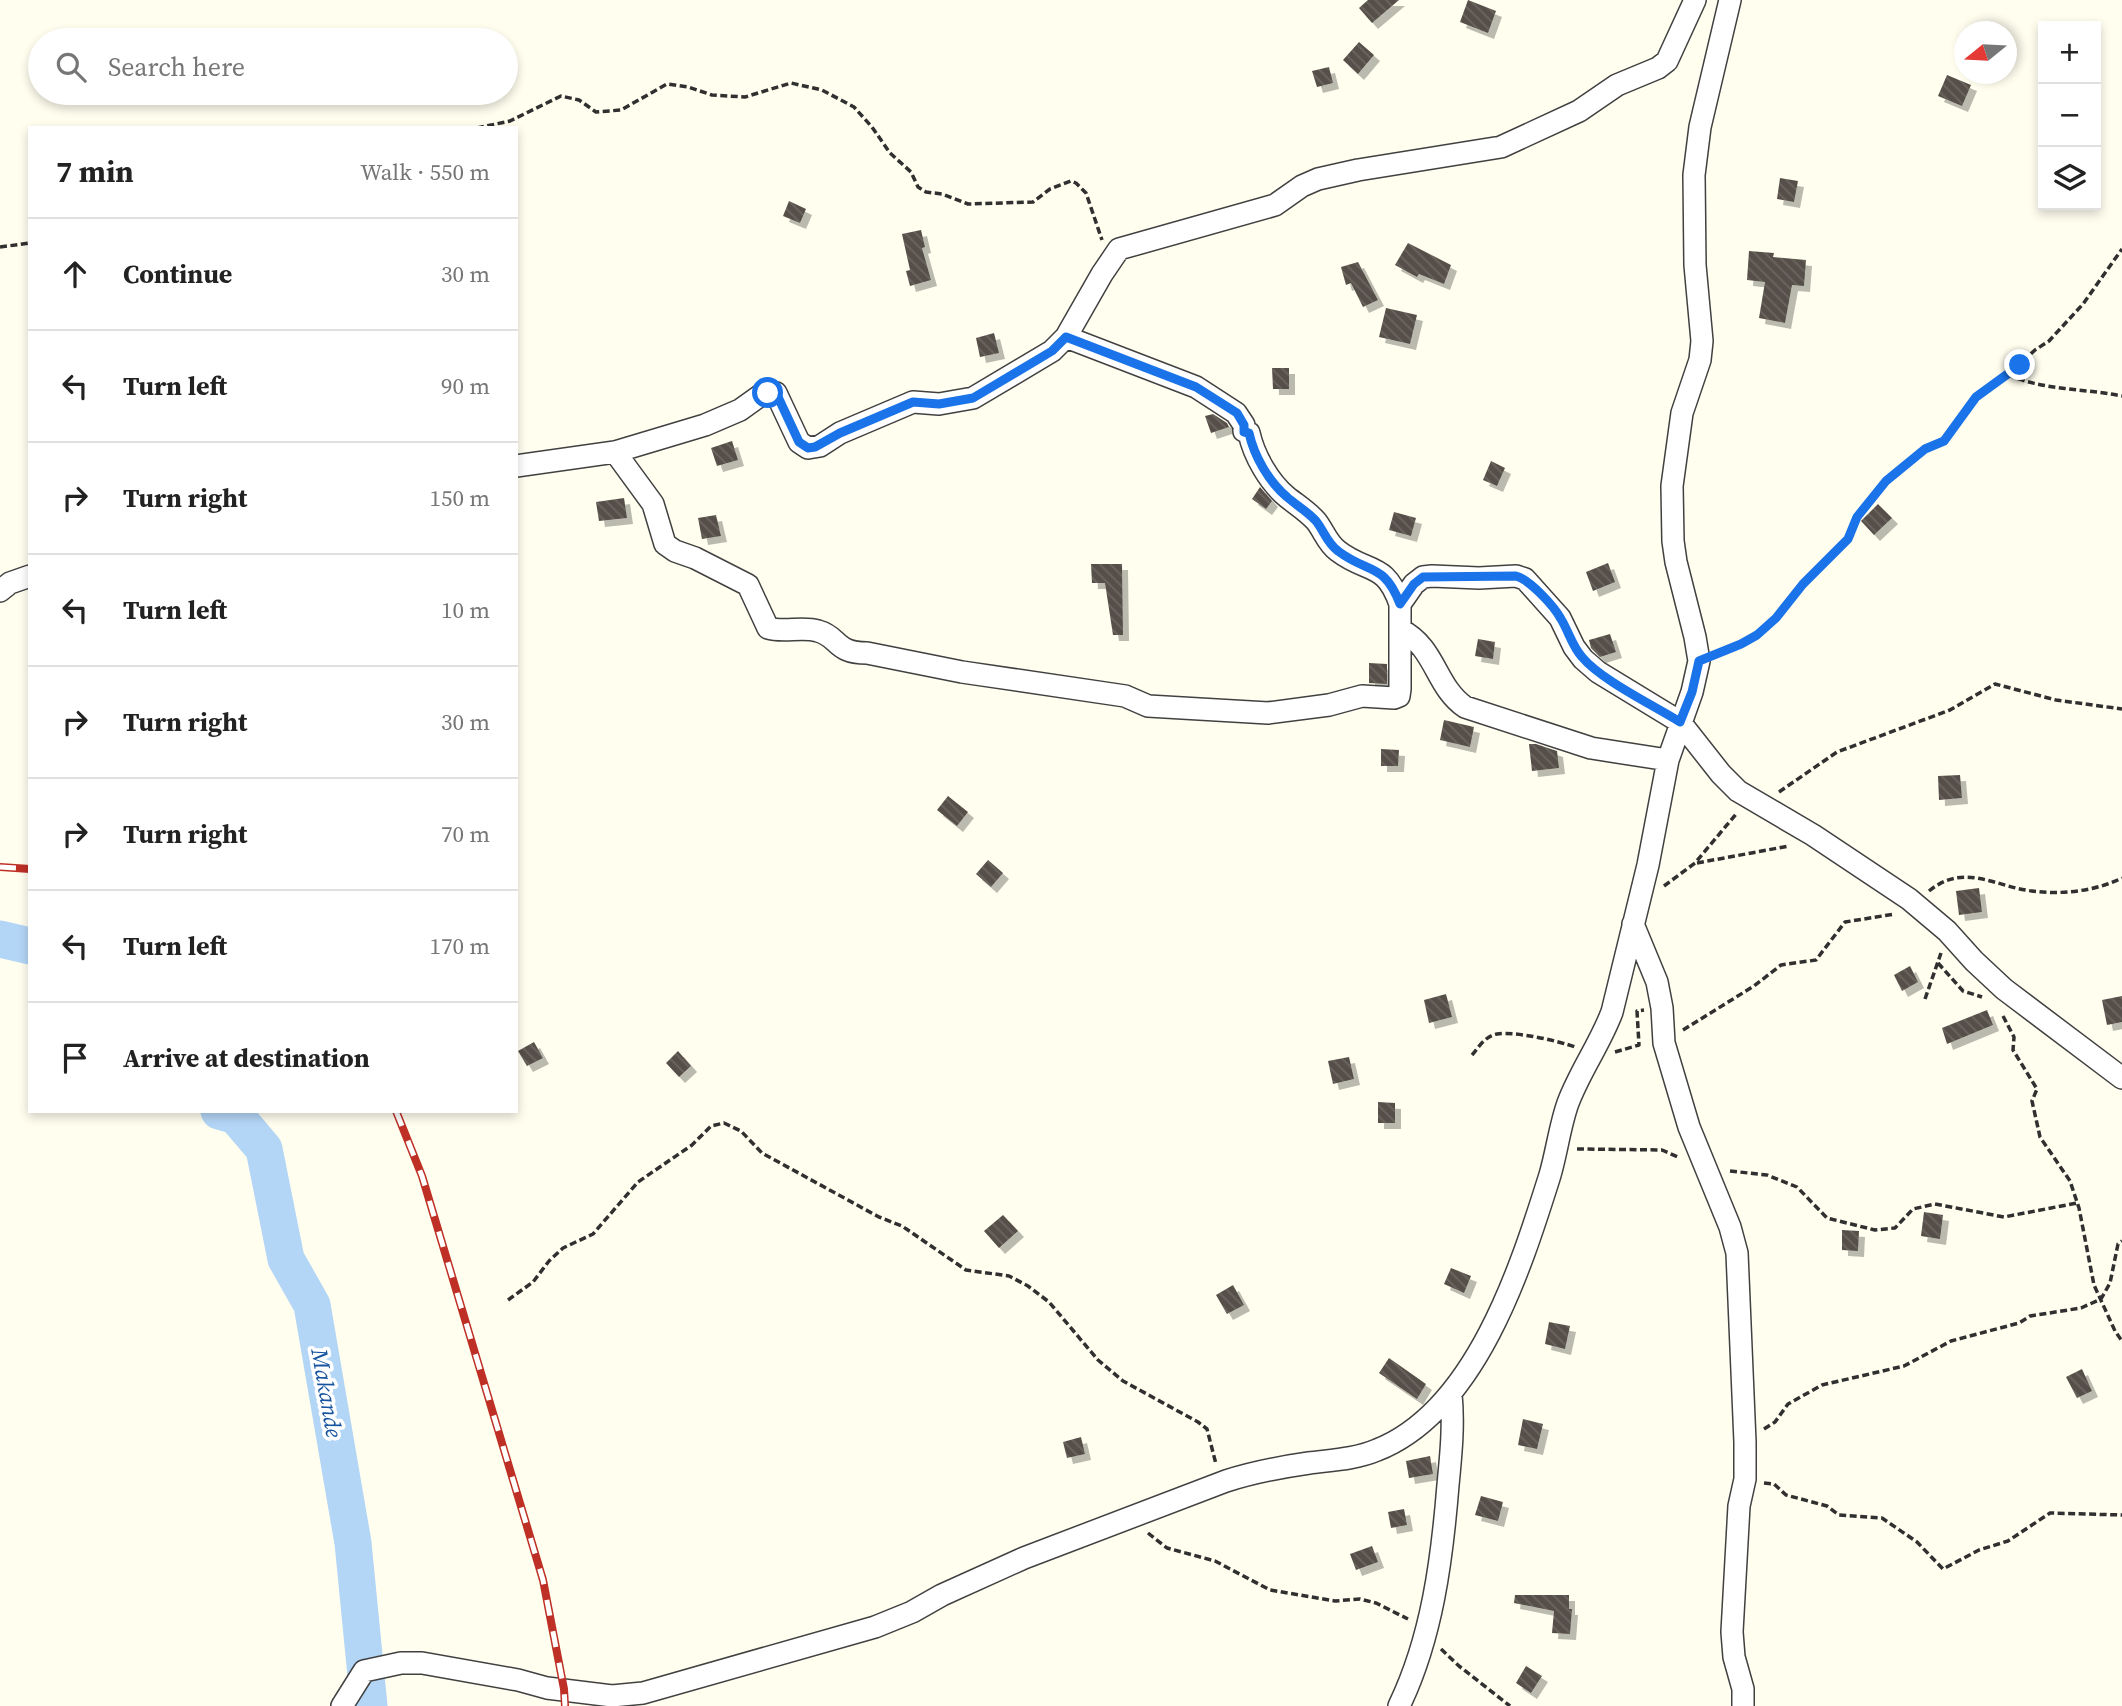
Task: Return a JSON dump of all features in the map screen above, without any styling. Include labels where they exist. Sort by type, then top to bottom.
[{"type":"street","points":[[518,466],[615,452],[705,425],[740,410],[761,395],[771,392],[775,393],[780,401],[799,442],[808,448],[913,402],[939,404],[973,398],[1052,351],[1066,337],[1119,249],[1275,205],[1302,186],[1318,179],[1358,170],[1476,152],[1511,142],[1578,111],[1616,85],[1658,68],[1667,61],[1677,45],[1695,0]]},
{"type":"street","points":[[342,1706],[364,1671],[401,1663],[450,1667],[547,1688],[645,1699],[875,1627],[1024,1558],[1226,1481],[1256,1472],[1376,1451],[1410,1431],[1451,1394],[1492,1327],[1516,1278],[1558,1148],[1567,1105],[1579,1077],[1604,1035],[1612,1012],[1648,865],[1668,760],[1692,692],[1699,661],[1676,562],[1672,486],[1682,413],[1700,360],[1702,341],[1695,265],[1694,186],[1700,127],[1730,0]]},
{"type":"street","points":[[615,452],[653,504],[663,539],[670,548],[748,585],[768,628],[819,631],[839,647],[852,653],[867,653],[962,672],[1086,689],[1125,696],[1148,706],[1268,713],[1329,705],[1362,696],[1394,698],[1399,695],[1400,604],[1389,580],[1328,543],[1317,522],[1274,483],[1252,446],[1249,433],[1244,432],[1244,425],[1237,413],[1196,387],[1066,337]]},
{"type":"street","points":[[1400,604],[1414,584],[1423,577],[1516,576],[1525,579],[1560,618],[1583,659],[1598,672],[1680,722],[1720,774],[1738,791],[1813,835],[1917,906],[1947,931],[2004,989],[2122,1079]]},
{"type":"street","points":[[0,591],[10,583],[28,577]]},
{"type":"street","points":[[1401,630],[1424,647],[1441,679],[1465,707],[1579,744],[1668,760]]},
{"type":"street","points":[[1633,924],[1657,982],[1664,1043],[1689,1126],[1730,1227],[1737,1253],[1745,1479],[1739,1506],[1732,1632],[1734,1657],[1743,1689],[1743,1706]]},
{"type":"street","points":[[1399,1706],[1427,1629],[1444,1534],[1453,1423],[1451,1394]]},
{"type":"path","points":[[486,126],[510,121],[562,96],[579,100],[596,112],[621,110],[667,84],[712,95],[745,97],[790,83],[822,90],[854,107],[890,153],[911,172],[918,187],[926,192],[942,194],[968,204],[1033,202],[1050,189],[1070,181],[1076,183],[1086,193],[1102,240],[1119,249]]},
{"type":"path","points":[[0,247],[28,243]]},
{"type":"path","points":[[1699,661],[1741,644],[1757,635],[1776,618],[1803,584],[1848,539],[1857,517],[1886,481],[1925,449],[1944,441],[1976,397],[2008,375],[2035,349],[2049,341],[2077,312],[2122,249]]},
{"type":"path","points":[[2008,375],[2026,383],[2053,389],[2122,396]]},
{"type":"path","points":[[1664,886],[1695,863],[1748,800],[1760,805],[1837,752],[1950,710],[1995,684],[2056,700],[2122,709]]},
{"type":"path","points":[[1695,863],[1784,848],[1813,835]]},
{"type":"path","points":[[1664,1043],[1754,986],[1781,965],[1816,960],[1845,922],[1896,914],[1917,906],[1930,888],[1955,878],[1987,878],[2030,891],[2068,892],[2113,883],[2122,878]]},
{"type":"path","points":[[1925,999],[1947,931]]},
{"type":"path","points":[[1938,963],[1963,991],[1983,998]]},
{"type":"path","points":[[1999,1008],[2014,1037],[2013,1050],[2037,1089],[2032,1101],[2040,1136],[2070,1181],[2094,1285],[2122,1341]]},
{"type":"path","points":[[508,1300],[533,1282],[563,1248],[593,1234],[638,1182],[692,1144],[711,1126],[724,1123],[741,1131],[762,1153],[773,1160],[879,1217],[902,1226],[966,1270],[1009,1276],[1028,1286],[1049,1302],[1098,1360],[1123,1381],[1207,1429],[1214,1462],[1226,1481]]},
{"type":"path","points":[[1558,1148],[1662,1150],[1706,1169],[1767,1175],[1797,1188],[1827,1218],[1875,1230],[1895,1228],[1913,1209],[1935,1204],[2004,1216],[2077,1203]]},
{"type":"path","points":[[1745,1442],[1775,1422],[1788,1404],[1822,1385],[1904,1366],[1951,1341],[2019,1323],[2030,1316],[2081,1308],[2101,1299],[2110,1283],[2118,1244],[2122,1241]]},
{"type":"path","points":[[1745,1479],[1774,1484],[1786,1494],[1827,1506],[1839,1515],[1882,1518],[1917,1542],[1943,1569],[1979,1550],[2008,1541],[2050,1513],[2122,1515]]},
{"type":"path","points":[[1131,1518],[1167,1548],[1214,1561],[1270,1590],[1335,1601],[1360,1599],[1376,1603],[1427,1629],[1439,1647],[1459,1667],[1510,1706]]},
{"type":"building","points":[[1368,0],[1399,0],[1372,23],[1359,8]]},
{"type":"building","points":[[1468,0],[1496,11],[1488,33],[1460,22]]},
{"type":"building","points":[[1359,42],[1374,55],[1358,74],[1343,60]]},
{"type":"building","points":[[1329,67],[1333,83],[1317,87],[1312,71]]},
{"type":"building","points":[[1947,75],[1954,78],[1954,84],[1971,85],[1962,106],[1938,96]]},
{"type":"building","points":[[1780,178],[1798,181],[1794,202],[1777,199]]},
{"type":"building","points":[[789,201],[806,209],[800,223],[783,216]]},
{"type":"building","points":[[921,230],[925,247],[922,248],[931,280],[910,286],[906,271],[910,270],[902,234]]},
{"type":"building","points":[[1408,243],[1451,265],[1444,284],[1419,274],[1417,277],[1395,265]]},
{"type":"building","points":[[1749,251],[1774,253],[1773,257],[1806,260],[1804,286],[1792,285],[1785,323],[1759,318],[1765,282],[1747,280]]},
{"type":"building","points":[[1358,262],[1378,300],[1363,307],[1351,283],[1346,285],[1341,267]]},
{"type":"building","points":[[1386,308],[1417,315],[1410,344],[1379,337]]},
{"type":"building","points":[[994,333],[999,353],[980,357],[976,338]]},
{"type":"building","points":[[1272,368],[1289,368],[1289,389],[1273,389]]},
{"type":"building","points":[[1213,414],[1229,427],[1211,433],[1205,416]]},
{"type":"building","points":[[732,441],[738,460],[717,466],[711,448]]},
{"type":"building","points":[[1491,461],[1505,468],[1497,486],[1483,480]]},
{"type":"building","points":[[1260,487],[1272,501],[1266,509],[1252,499]]},
{"type":"building","points":[[624,498],[627,518],[599,521],[596,502]]},
{"type":"building","points":[[1878,504],[1892,518],[1874,535],[1861,521]]},
{"type":"building","points":[[1394,512],[1416,518],[1411,536],[1389,530]]},
{"type":"building","points":[[716,515],[721,536],[702,539],[698,518]]},
{"type":"building","points":[[1608,563],[1615,582],[1593,591],[1586,572]]},
{"type":"building","points":[[1091,564],[1122,564],[1123,635],[1113,635],[1105,583],[1092,583]]},
{"type":"building","points":[[1610,634],[1616,652],[1600,657],[1591,648],[1589,640]]},
{"type":"building","points":[[1478,639],[1495,642],[1493,659],[1475,656]]},
{"type":"building","points":[[1369,663],[1387,664],[1387,684],[1369,683]]},
{"type":"building","points":[[1444,720],[1474,727],[1470,747],[1440,740]]},
{"type":"building","points":[[1529,744],[1557,751],[1559,768],[1532,771]]},
{"type":"building","points":[[1381,749],[1399,750],[1398,766],[1381,766]]},
{"type":"building","points":[[1960,775],[1962,798],[1939,800],[1938,776]]},
{"type":"building","points":[[948,796],[968,812],[957,826],[937,810]]},
{"type":"building","points":[[988,860],[1003,873],[991,887],[976,874]]},
{"type":"building","points":[[1979,888],[1982,912],[1959,915],[1956,891]]},
{"type":"building","points":[[1910,966],[1918,982],[1902,991],[1894,975]]},
{"type":"building","points":[[1446,994],[1452,1017],[1429,1023],[1424,1000]]},
{"type":"building","points":[[2122,996],[2122,1022],[2107,1025],[2102,1000]]},
{"type":"building","points":[[1987,1010],[1993,1025],[1947,1044],[1942,1028]]},
{"type":"building","points":[[534,1042],[543,1058],[527,1066],[518,1051]]},
{"type":"building","points":[[678,1051],[691,1066],[679,1077],[666,1063]]},
{"type":"building","points":[[1349,1057],[1354,1079],[1333,1084],[1328,1061]]},
{"type":"building","points":[[1378,1102],[1395,1103],[1395,1123],[1378,1123]]},
{"type":"building","points":[[1924,1212],[1943,1215],[1940,1239],[1921,1236]]},
{"type":"building","points":[[1003,1215],[1018,1231],[999,1248],[984,1231]]},
{"type":"building","points":[[1842,1230],[1859,1231],[1858,1251],[1842,1250]]},
{"type":"building","points":[[1451,1268],[1471,1276],[1464,1293],[1444,1284]]},
{"type":"building","points":[[1233,1285],[1244,1305],[1227,1314],[1216,1295]]},
{"type":"building","points":[[1549,1322],[1570,1326],[1565,1349],[1545,1344]]},
{"type":"building","points":[[1389,1358],[1426,1384],[1417,1399],[1379,1373]]},
{"type":"building","points":[[2082,1369],[2092,1391],[2077,1398],[2066,1377]]},
{"type":"building","points":[[1523,1419],[1543,1424],[1537,1449],[1518,1445]]},
{"type":"building","points":[[1081,1437],[1085,1454],[1067,1458],[1063,1442]]},
{"type":"building","points":[[1430,1456],[1433,1474],[1409,1478],[1406,1461]]},
{"type":"building","points":[[1481,1496],[1503,1502],[1498,1521],[1475,1515]]},
{"type":"building","points":[[1404,1509],[1407,1525],[1391,1528],[1388,1512]]},
{"type":"building","points":[[1372,1546],[1378,1562],[1356,1570],[1350,1554]]},
{"type":"building","points":[[1515,1595],[1569,1595],[1569,1609],[1572,1609],[1570,1634],[1552,1633],[1554,1611],[1514,1603]]},
{"type":"building","points":[[1526,1666],[1542,1676],[1531,1693],[1516,1683]]},
{"type":"waterway","name":"Makande","points":[[0,939],[28,946]]},
{"type":"waterway","name":"Makande","points":[[226,1113],[236,1116],[264,1149],[286,1259],[312,1305],[353,1543],[369,1706]]},
{"type":"railway","points":[[0,867],[28,869]]},
{"type":"railway","points":[[397,1113],[422,1176],[543,1580],[565,1706]]},
{"type":"route","points":[[768,393],[773,392],[778,397],[799,442],[804,447],[815,447],[882,413],[913,402],[951,404],[973,398],[1052,351],[1066,337],[1196,387],[1237,413],[1244,425],[1244,432],[1249,433],[1252,446],[1274,483],[1317,522],[1328,543],[1389,580],[1400,604],[1414,584],[1423,577],[1516,576],[1525,579],[1560,618],[1583,659],[1598,672],[1680,722],[1692,692],[1699,661],[1741,644],[1757,635],[1776,618],[1803,584],[1840,550],[1851,535],[1857,517],[1886,481],[1925,449],[1944,441],[1976,397],[2020,365]]}]
